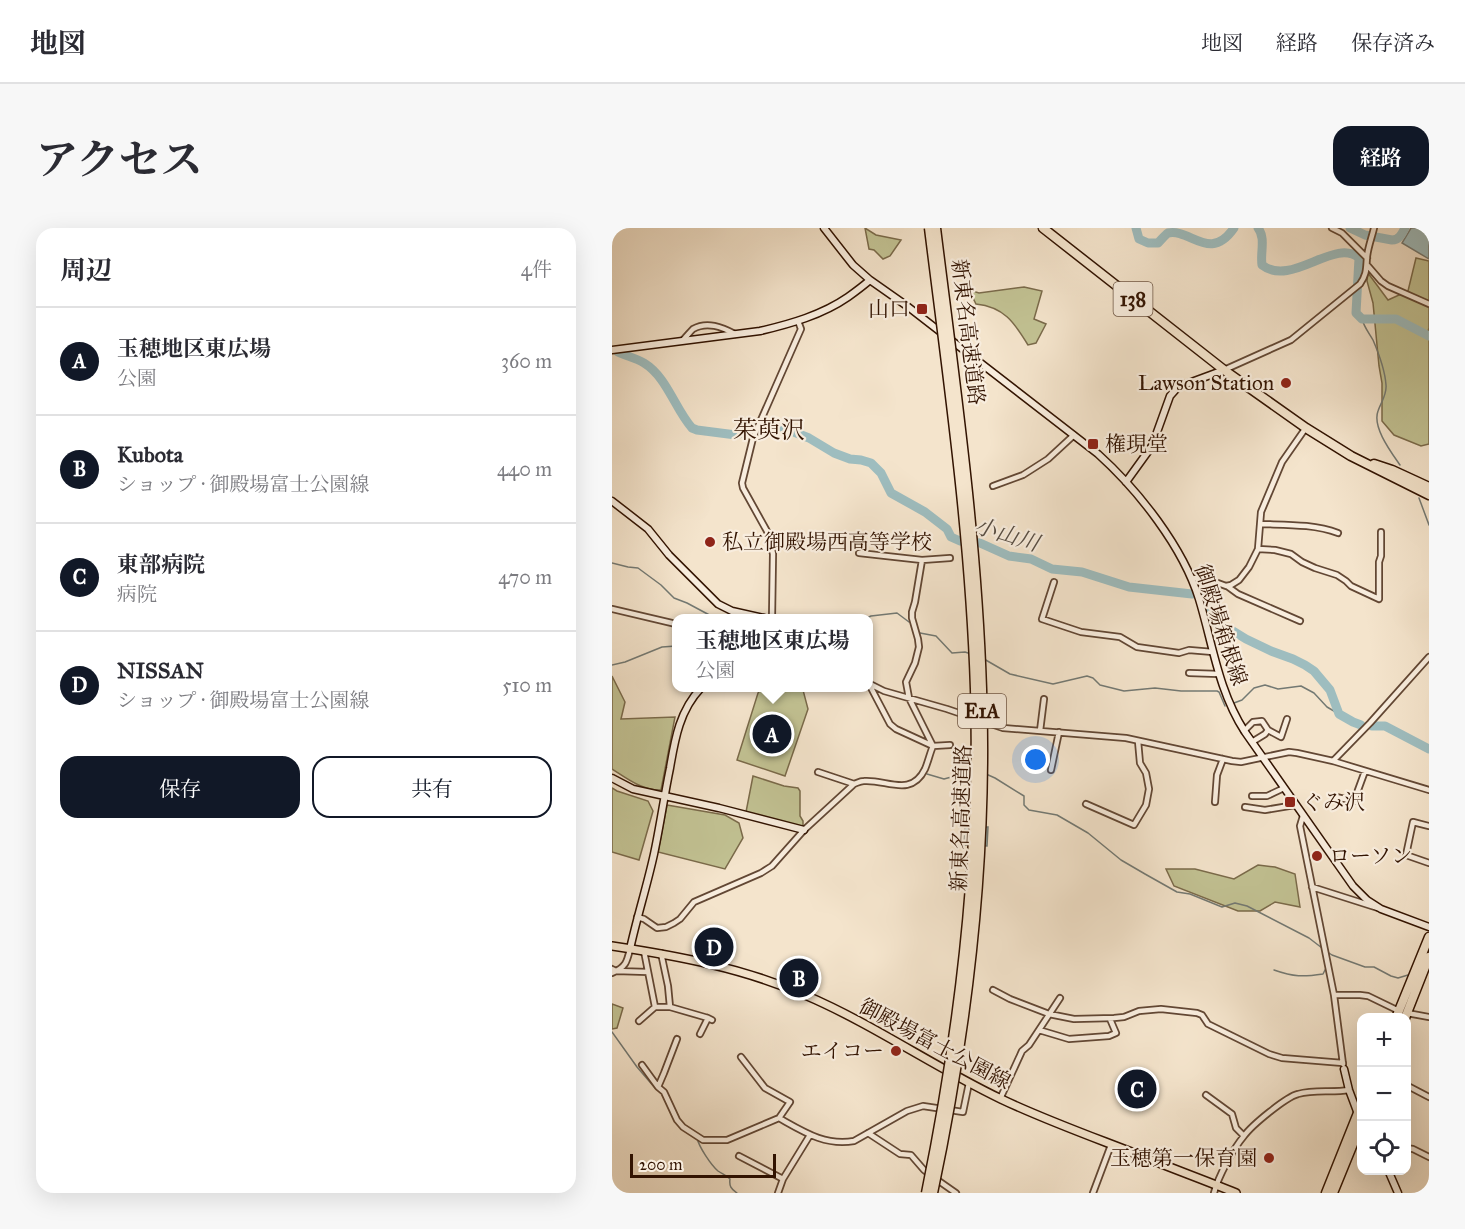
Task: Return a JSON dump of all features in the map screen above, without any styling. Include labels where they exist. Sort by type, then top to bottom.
[{"type":"highway","name":"新東名高速道路","points":[[926,1193],[946,1089],[959,998],[968,907],[975,791],[975,691],[967,551],[929,228]]},
{"type":"highway","name":"新東名高速道路","points":[[933,1193],[948,1124],[961,1040],[976,908],[982,789],[982,691],[973,539],[962,429],[936,228]]},
{"type":"highway","name":"138","points":[[1042,228],[1224,370],[1306,428],[1351,456],[1429,495]]},
{"type":"highway","name":"138","points":[[1351,456],[1392,470],[1429,487]]},
{"type":"highway","points":[[1402,1013],[1429,937]]},
{"type":"highway","points":[[1402,1013],[1429,957]]},
{"type":"highway","points":[[1326,1193],[1361,1121]]},
{"type":"highway","points":[[1333,1193],[1361,1121]]},
{"type":"main road","name":"御殿場富士公園線","points":[[612,946],[691,959],[742,972],[803,994],[838,1010],[1000,1099],[1215,1189],[1236,1193]]},
{"type":"street","name":"御殿場箱根線","points":[[824,228],[853,264],[870,280],[1074,435],[1126,482],[1168,536],[1192,578],[1221,683],[1244,731],[1353,886],[1367,900],[1381,909],[1429,927]]},
{"type":"street","points":[[1332,228],[1342,233],[1367,258]]},
{"type":"street","points":[[1126,482],[1152,446],[1170,396],[1178,387],[1224,370],[1291,340],[1350,293],[1364,278],[1373,231]]},
{"type":"street","points":[[1368,266],[1388,286],[1429,304]]},
{"type":"street","points":[[612,350],[760,331],[798,321],[847,298],[870,280]]},
{"type":"street","points":[[772,614],[773,554],[768,533],[742,483],[753,438],[801,329],[798,321]]},
{"type":"street","points":[[683,340],[694,329],[708,325],[718,326],[735,334]]},
{"type":"street","points":[[1227,586],[1239,580],[1258,549],[1261,512],[1282,462],[1306,428]]},
{"type":"street","points":[[993,486],[1023,475],[1048,459],[1074,435]]},
{"type":"street","points":[[612,501],[648,529],[669,555],[718,604],[732,611],[746,614]]},
{"type":"street","points":[[1260,524],[1328,529],[1338,533]]},
{"type":"street","points":[[1258,549],[1291,554],[1315,568],[1337,575],[1351,586],[1379,599],[1381,532]]},
{"type":"street","points":[[859,553],[922,560],[950,558]]},
{"type":"street","points":[[637,917],[657,928],[674,923],[693,902],[772,867],[804,830],[854,784],[864,781],[908,785],[917,780],[925,770],[933,746],[909,698],[906,682],[915,663],[919,647],[912,612],[922,560]]},
{"type":"street","points":[[1192,578],[1207,579],[1227,586],[1238,594],[1300,621]]},
{"type":"street","points":[[1054,582],[1042,619],[1081,632],[1120,637],[1137,646],[1179,653],[1189,650],[1213,652]]},
{"type":"street","points":[[612,609],[672,623]]},
{"type":"street","points":[[1333,761],[1371,723],[1429,657]]},
{"type":"street","points":[[1189,673],[1219,674]]},
{"type":"street","points":[[873,686],[1003,728],[1113,737],[1241,762],[1297,753],[1333,761],[1429,790]]},
{"type":"street","points":[[613,971],[622,968],[627,962],[654,855],[680,720],[697,692]]},
{"type":"street","points":[[872,692],[890,724],[896,729],[933,746],[950,745]]},
{"type":"street","points":[[1040,731],[1044,699]]},
{"type":"street","points":[[1244,731],[1253,722],[1262,721],[1268,730],[1281,737],[1287,719]]},
{"type":"street","points":[[1252,742],[1268,730]]},
{"type":"street","points":[[1051,770],[1059,732]]},
{"type":"street","points":[[1086,804],[1134,825],[1146,805],[1149,789],[1146,773],[1140,763],[1138,741]]},
{"type":"street","points":[[1215,802],[1217,775],[1223,759]]},
{"type":"street","points":[[1336,797],[1354,801],[1365,771]]},
{"type":"street","points":[[818,772],[854,784]]},
{"type":"street","points":[[612,778],[633,789],[804,830]]},
{"type":"street","points":[[1252,796],[1267,796],[1284,788]]},
{"type":"street","points":[[1245,807],[1265,810],[1295,804]]},
{"type":"street","points":[[1303,816],[1300,826],[1334,995],[1343,1066],[1348,1090],[1357,1111]]},
{"type":"street","points":[[1429,826],[1413,822],[1406,855],[1429,863]]},
{"type":"street","points":[[1312,887],[1381,909]]},
{"type":"street","points":[[644,951],[655,1007]]},
{"type":"street","points":[[661,953],[670,1007]]},
{"type":"street","points":[[613,971],[648,972]]},
{"type":"street","points":[[993,990],[1049,1014],[1074,1019],[1124,1017],[1153,1009],[1197,1013],[1202,1015],[1208,1024],[1269,1054],[1281,1058],[1343,1066]]},
{"type":"street","points":[[1334,995],[1368,996],[1398,1013]]},
{"type":"street","points":[[1000,1099],[1022,1051],[1029,1045],[1060,998]]},
{"type":"street","points":[[639,1021],[655,1007],[670,1007],[710,1019],[700,1034]]},
{"type":"street","points":[[1411,1016],[1429,1017]]},
{"type":"street","points":[[1039,1030],[1069,1039],[1109,1036],[1116,1034],[1110,1018]]},
{"type":"street","points":[[658,1087],[677,1039]]},
{"type":"street","points":[[642,1065],[664,1092],[677,1120],[683,1127],[703,1140],[727,1140],[779,1118],[790,1102],[765,1088],[741,1057]]},
{"type":"street","points":[[779,1118],[810,1135],[832,1142],[845,1143],[854,1141],[907,1111],[923,1106],[963,1113],[969,1083]]},
{"type":"street","points":[[1411,1087],[1429,1097]]},
{"type":"street","points":[[1215,1189],[1222,1171],[1244,1136],[1287,1098],[1307,1092],[1348,1090]]},
{"type":"street","points":[[1206,1095],[1232,1114],[1236,1128],[1244,1136]]},
{"type":"street","points":[[868,1133],[900,1154],[911,1155],[924,1170],[956,1193]]},
{"type":"street","points":[[778,1193],[783,1179],[810,1135]]},
{"type":"street","points":[[1093,1193],[1111,1145]]},
{"type":"street","points":[[1411,1149],[1429,1157]]},
{"type":"street","points":[[739,1156],[783,1179]]},
{"type":"street","points":[[1390,1175],[1398,1193]]},
{"type":"green space","points":[[865,228],[876,235],[901,240],[890,256],[883,259],[874,250],[869,249]]},
{"type":"green space","points":[[1416,258],[1429,261],[1429,328],[1427,335],[1429,339],[1429,444],[1421,446],[1394,435],[1382,421],[1382,383],[1373,303],[1367,281],[1368,273],[1388,300],[1408,291]]},
{"type":"green space","points":[[1024,287],[1042,291],[1034,319],[1046,324],[1036,343],[1028,345],[1007,317],[994,308],[976,304],[969,290],[979,293]]},
{"type":"green space","points":[[612,676],[625,702],[621,719],[675,717],[661,790],[641,786],[612,769]]},
{"type":"green space","points":[[804,692],[808,709],[785,776],[737,760],[758,693]]},
{"type":"green space","points":[[753,776],[798,788],[803,827],[746,812]]},
{"type":"green space","points":[[612,788],[648,801],[653,811],[639,860],[612,852]]},
{"type":"green space","points":[[667,805],[725,815],[739,823],[743,838],[725,869],[658,852]]},
{"type":"green space","points":[[1258,865],[1275,867],[1295,874],[1300,907],[1275,902],[1260,911],[1238,911],[1174,886],[1166,869],[1195,869],[1234,879]]},
{"type":"green space","points":[[612,1004],[623,1008],[617,1028],[612,1029]]},
{"type":"water","points":[[1411,228],[1429,228],[1429,259],[1402,243]]},
{"type":"water","points":[[965,824],[988,827],[987,846],[964,845]]},
{"type":"waterway","points":[[1136,228],[1139,239],[1148,243],[1158,243],[1168,233],[1176,233],[1208,244],[1217,243],[1234,228]]},
{"type":"waterway","points":[[1258,228],[1262,241],[1262,265],[1274,270],[1286,271],[1338,253],[1349,253],[1359,258],[1356,313],[1362,319],[1396,319],[1429,336]]},
{"type":"waterway","points":[[1350,228],[1365,235],[1392,240],[1398,238],[1405,228]]},
{"type":"waterway","points":[[1362,319],[1373,340],[1385,379],[1386,392],[1377,417],[1380,432],[1400,465]]},
{"type":"waterway","name":"小山川","points":[[618,352],[641,361],[659,376],[692,428],[736,435],[761,426],[776,425],[809,438],[834,453],[871,463],[881,473],[891,493],[925,512],[947,529],[951,537],[960,541],[980,543],[1009,556],[1031,559],[1052,569],[1082,572],[1129,587],[1192,594],[1201,592],[1208,615],[1217,624],[1314,671],[1330,690],[1339,714],[1361,725]]},
{"type":"waterway","points":[[1419,498],[1429,525]]},
{"type":"waterway","points":[[612,563],[638,568],[674,598],[708,614]]},
{"type":"waterway","points":[[873,616],[897,613],[909,622]]},
{"type":"waterway","points":[[920,633],[936,636],[952,653],[971,654]]},
{"type":"waterway","points":[[612,665],[662,647],[672,646]]},
{"type":"waterway","points":[[984,659],[1010,674],[1053,684],[1087,676],[1100,685],[1124,691],[1155,688],[1217,691],[1225,706]]},
{"type":"waterway","points":[[1234,703],[1242,700],[1254,688],[1265,685],[1278,689],[1301,686],[1314,693],[1327,707],[1339,714]]},
{"type":"waterway","name":"小山川","points":[[1372,726],[1385,726],[1429,749]]},
{"type":"waterway","points":[[927,774],[944,779],[973,773]]},
{"type":"waterway","points":[[986,774],[1024,796],[1024,805],[1029,810],[1057,815],[1088,833],[1121,860],[1177,892],[1190,894],[1222,907],[1235,903],[1247,906],[1309,938],[1322,948]]},
{"type":"waterway","points":[[1326,951],[1365,967],[1374,967],[1391,976],[1398,978],[1408,975]]},
{"type":"waterway","points":[[1274,970],[1304,976],[1323,974],[1326,968]]},
{"type":"waterway","points":[[612,1032],[637,1067],[658,1089]]},
{"type":"waterway","points":[[676,1122],[693,1136]]},
{"type":"waterway","points":[[697,1138],[709,1160],[718,1171],[730,1179],[731,1187],[737,1193]]},
{"type":"place","name":"山口","points":[[922,309]]},
{"type":"place","name":"Lawson Station","points":[[1286,383]]},
{"type":"place","name":"権現堂","points":[[1093,444]]},
{"type":"place","name":"私立御殿場西高等学校","points":[[710,542]]},
{"type":"place","name":"玉穂地区東広場","points":[[772,734]]},
{"type":"place","name":"ぐみ沢","points":[[1290,802]]},
{"type":"place","name":"ローソン","points":[[1317,856]]},
{"type":"place","name":"NISSAN","points":[[714,947]]},
{"type":"place","name":"Kubota","points":[[799,978]]},
{"type":"place","name":"エイコー","points":[[896,1051]]},
{"type":"place","name":"東部病院","points":[[1137,1089]]},
{"type":"place","name":"玉穂第一保育園","points":[[1269,1158]]},
{"type":"district","name":"茱萸沢","points":[[769,430]]}]
